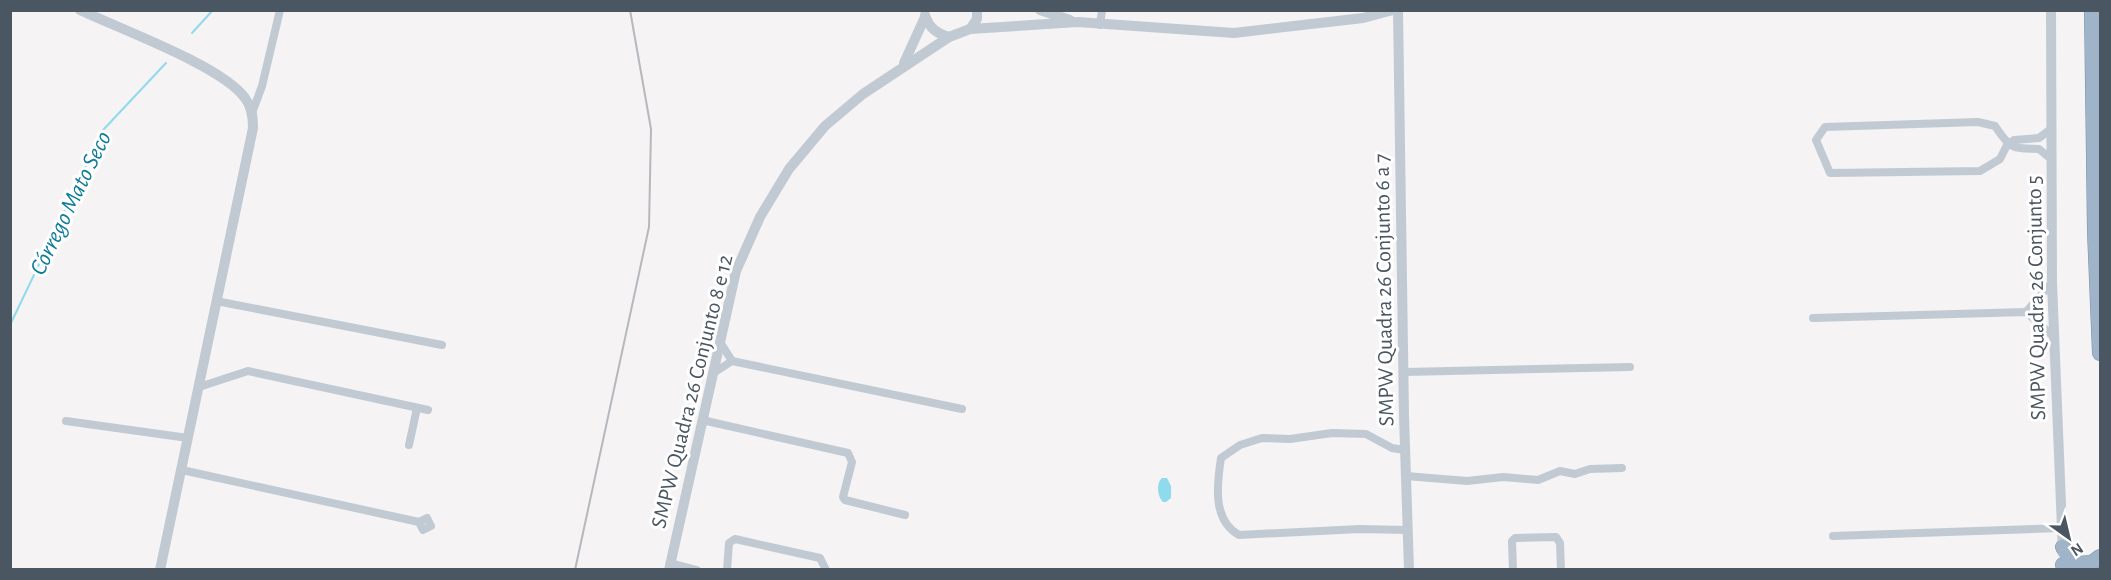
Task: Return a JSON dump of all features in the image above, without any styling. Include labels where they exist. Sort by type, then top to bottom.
[{"type":"highway","points":[[2092,10],[2095,231],[2100,353]]},
{"type":"highway","points":[[2063,547],[2070,558],[2080,566]]},
{"type":"highway","points":[[2063,567],[2092,563],[2100,556]]},
{"type":"street","points":[[80,10],[224,76],[247,99],[252,113],[253,128],[160,570]]},
{"type":"street","points":[[252,113],[262,86],[280,10]]},
{"type":"street","points":[[970,30],[976,19],[977,10]]},
{"type":"street","points":[[1040,10],[1078,22],[1100,25],[1234,33],[1393,10]]},
{"type":"street","points":[[1100,25],[1102,10]]},
{"type":"street","name":"SMPW Quadra 26 Conjunto 6 a 7","points":[[1398,10],[1409,570]]},
{"type":"street","name":"SMPW Quadra 26 Conjunto 5","points":[[2048,10],[2052,283],[2063,567]]},
{"type":"street","points":[[925,14],[930,27],[939,34],[949,37]]},
{"type":"street","name":"SMPW Quadra 26 Conjunto 8 e 12","points":[[901,66],[912,50],[925,14]]},
{"type":"street","name":"SMPW Quadra 26 Conjunto 8 e 12","points":[[669,567],[736,271],[760,217],[789,169],[825,126],[901,66],[949,37],[970,30],[1078,22]]},
{"type":"street","points":[[2051,129],[2039,138],[2014,140],[2007,145],[2000,159],[1980,171],[1830,173],[1816,140],[1825,127],[1978,122],[1995,126],[2007,145],[2013,148],[2039,149],[2051,159]]},
{"type":"street","points":[[2026,312],[2052,283]]},
{"type":"street","points":[[216,301],[441,345]]},
{"type":"street","points":[[1813,318],[2026,312],[2054,337]]},
{"type":"street","points":[[719,342],[732,361],[962,409]]},
{"type":"street","points":[[712,374],[732,361]]},
{"type":"street","points":[[1405,372],[1630,367]]},
{"type":"street","points":[[199,387],[248,371],[428,410]]},
{"type":"street","points":[[409,445],[417,408]]},
{"type":"street","points":[[702,420],[848,453],[852,462],[843,497],[845,500],[904,514]]},
{"type":"street","points":[[66,421],[188,438]]},
{"type":"street","points":[[1405,450],[1392,448],[1360,433],[1262,438],[1240,445],[1221,458],[1217,484],[1222,518],[1230,529],[1239,535],[1360,528],[1407,530]]},
{"type":"street","points":[[1406,476],[1467,481],[1503,477],[1538,480],[1560,471],[1575,474],[1590,468],[1622,468]]},
{"type":"street","points":[[182,470],[419,522]]},
{"type":"street","points":[[1833,536],[2061,528]]},
{"type":"street","points":[[1513,570],[1512,542],[1515,538],[1556,537],[1560,543],[1561,570]]},
{"type":"street","points":[[727,570],[729,543],[735,539],[820,558],[826,570]]},
{"type":"street","points":[[669,567],[697,570]]},
{"type":"water","points":[[1162,478],[1167,478],[1171,486],[1171,498],[1166,502],[1163,502],[1158,493],[1158,486]]},
{"type":"waterway","name":"Córrego Mato Seco","points":[[192,33],[213,10]]},
{"type":"waterway","name":"Córrego Mato Seco","points":[[10,325],[104,129],[166,63]]},
{"type":"railway","points":[[575,570],[649,227],[651,129],[630,10]]}]
